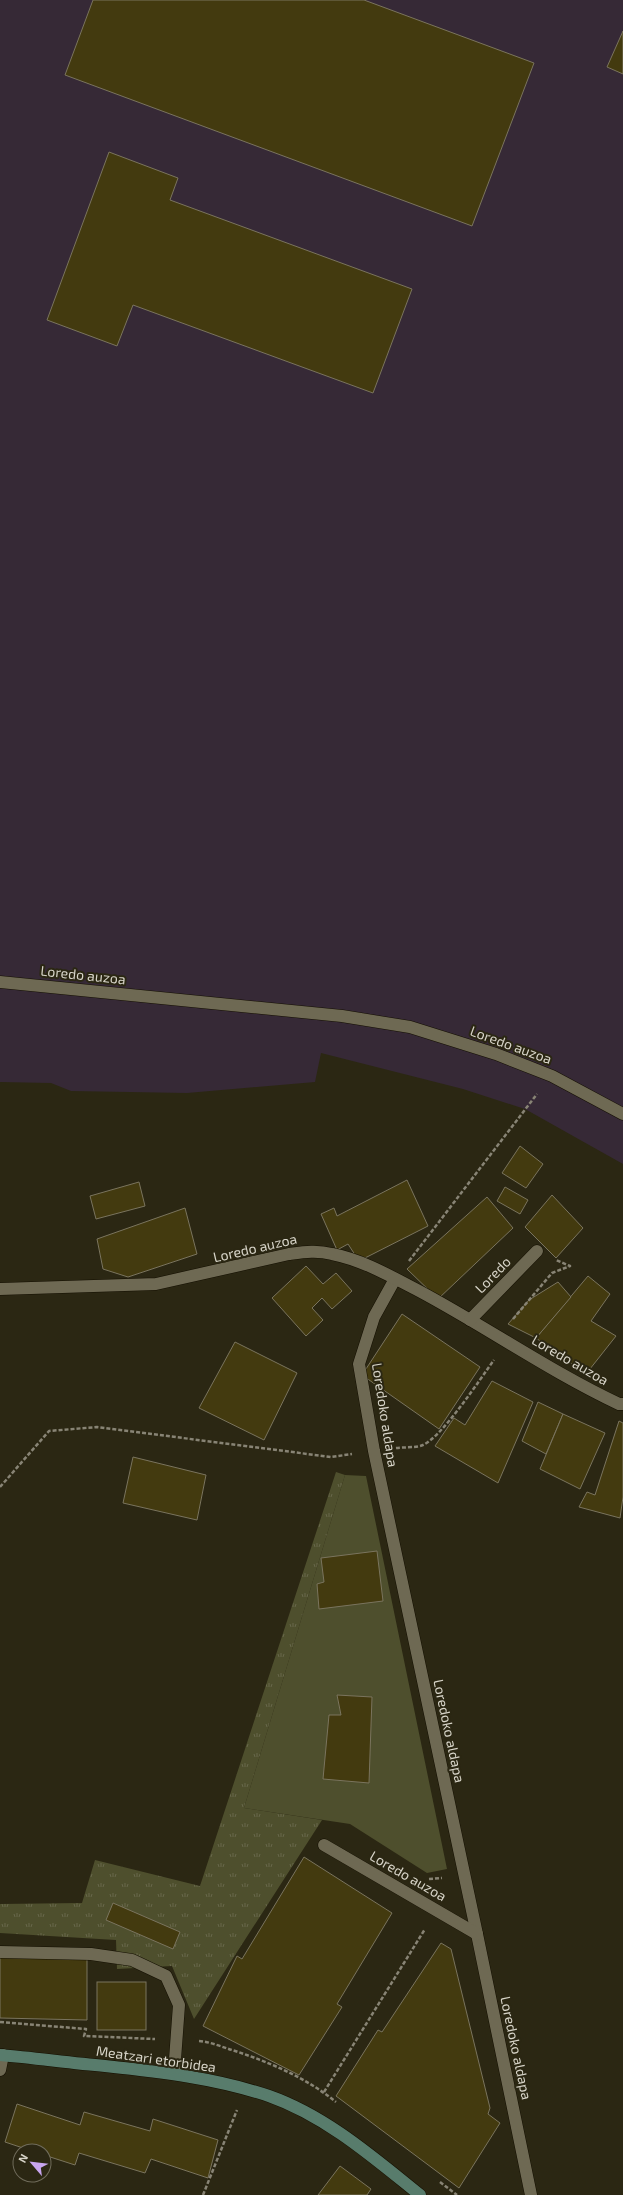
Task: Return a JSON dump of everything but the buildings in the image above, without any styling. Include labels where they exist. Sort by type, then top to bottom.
[{"type":"street","name":"Loredo auzoa","points":[[0,982],[342,1016],[410,1027],[496,1054],[552,1076],[623,1114]]},
{"type":"street","name":"Loredo auzoa","points":[[0,1289],[156,1284],[308,1251],[331,1253],[362,1263],[395,1279],[507,1341],[587,1389],[619,1404],[623,1404]]},
{"type":"street","name":"Loredo","points":[[470,1320],[537,1251]]},
{"type":"street","name":"Loredoko aldapa","points":[[395,1279],[374,1317],[359,1364],[374,1451],[531,2195]]},
{"type":"street","name":"Loredo auzoa","points":[[324,1845],[477,1934]]},
{"type":"street","points":[[0,1952],[91,1954],[132,1960],[166,1976],[179,2005],[174,2073]]},
{"type":"street","points":[[0,2070],[1,2055]]},
{"type":"street","name":"Meatzari etorbidea","points":[[1,2055],[174,2073],[210,2080],[270,2096],[320,2120],[365,2151],[420,2195]]},
{"type":"path","points":[[395,1279],[552,1076]]},
{"type":"path","points":[[0,1486],[49,1432],[97,1427],[331,1457],[423,1445],[435,1436],[464,1402],[507,1341],[508,1324],[552,1273],[570,1266],[537,1251]]},
{"type":"path","points":[[324,2092],[427,1926]]},
{"type":"path","points":[[203,2195],[239,2104]]},
{"type":"shaded area","points":[[0,0],[623,0],[623,1164],[525,1109],[463,1089],[321,1053],[315,1082],[187,1093],[71,1091],[51,1083],[0,1082]]},
{"type":"green space","points":[[336,1472],[345,1475],[244,1808],[322,1820],[194,2019],[172,1966],[117,1969],[116,1940],[0,1933],[0,1904],[82,1903],[95,1860],[200,1886]]},
{"type":"green space","points":[[345,1475],[366,1476],[447,1869],[427,1873],[350,1824],[244,1808]]}]
